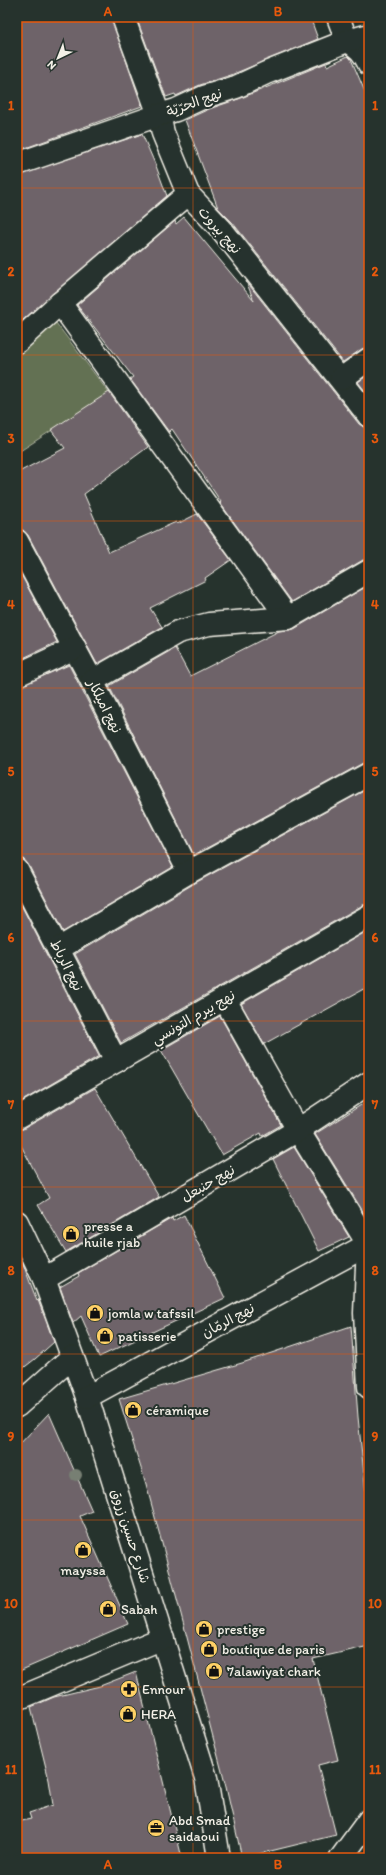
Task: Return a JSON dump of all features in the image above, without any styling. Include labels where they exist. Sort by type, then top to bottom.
[{"type":"street","name":"نهج بيروت","points":[[122,17],[159,115],[163,133],[188,194],[222,230],[369,416]]},
{"type":"street","points":[[338,17],[347,41],[357,46],[363,52],[369,64]]},
{"type":"street","name":"نهج الحرّيّة","points":[[17,164],[176,110],[204,97],[236,87],[266,73],[347,41],[369,35]]},
{"type":"street","points":[[17,342],[60,303],[188,194]]},
{"type":"street","points":[[60,303],[288,618]]},
{"type":"street","points":[[341,379],[369,359]]},
{"type":"street","name":"نهج اميلكار","points":[[17,541],[75,648],[189,872]]},
{"type":"street","points":[[92,681],[178,632],[209,624],[288,618],[369,571]]},
{"type":"street","points":[[17,675],[75,648]]},
{"type":"street","points":[[58,949],[189,872],[369,774]]},
{"type":"street","name":"نهج الرباط","points":[[17,870],[116,1061]]},
{"type":"street","name":"نهج بيرم التونسي","points":[[17,1118],[369,916]]},
{"type":"street","points":[[224,998],[298,1130],[368,1244],[366,1313],[369,1387]]},
{"type":"street","name":"نهج حنبعل","points":[[44,1279],[298,1130],[369,1083]]},
{"type":"street","name":"شارع حسين زروق","points":[[17,1222],[44,1279],[87,1397],[206,1778],[219,1858]]},
{"type":"street","name":"نهج الرمّان","points":[[87,1397],[368,1244]]},
{"type":"street","points":[[17,1406],[72,1357]]},
{"type":"street","points":[[17,1699],[163,1638]]},
{"type":"street","points":[[341,1858],[369,1820]]},
{"type":"green space","points":[[53,319],[109,393],[17,453],[17,353]]},
{"type":"building","points":[[17,17],[111,17],[142,106],[17,151]]},
{"type":"building","points":[[136,17],[310,17],[318,39],[231,75],[200,85],[176,96],[175,94],[166,97]]},
{"type":"building","points":[[348,56],[351,59],[369,101],[369,347],[362,349],[343,362],[232,222],[218,208],[185,120],[209,109],[241,98],[326,63],[327,66]]},
{"type":"building","points":[[142,134],[167,196],[17,325],[17,176]]},
{"type":"building","points":[[184,217],[254,301],[246,281],[359,424],[369,428],[369,559],[363,560],[292,602],[220,503],[221,502],[172,429],[169,432],[130,379],[133,377],[77,305],[175,221],[176,224]]},
{"type":"building","points":[[369,374],[369,396],[358,382]]},
{"type":"building","points":[[109,392],[148,447],[84,494],[109,552],[176,522],[177,524],[197,514],[231,560],[205,578],[206,580],[150,608],[162,627],[97,664],[28,535],[23,530],[17,529],[17,473],[65,448],[51,430]]},
{"type":"building","points":[[17,567],[57,642],[17,661]]},
{"type":"building","points":[[369,585],[369,762],[363,763],[194,855],[109,686],[175,648],[190,676],[279,631],[294,629]]},
{"type":"building","points":[[69,665],[173,867],[63,932],[28,864],[23,859],[17,858],[17,687]]},
{"type":"building","points":[[369,788],[369,904],[363,905],[121,1043],[75,954],[195,883]]},
{"type":"building","points":[[17,897],[99,1056],[17,1104]]},
{"type":"building","points":[[369,930],[369,986],[264,1044],[241,1004]]},
{"type":"building","points":[[220,1016],[281,1125],[262,1136],[261,1133],[222,1155],[161,1050]]},
{"type":"building","points":[[95,1088],[159,1197],[66,1252],[38,1205],[49,1198],[17,1138],[17,1130],[23,1129]]},
{"type":"building","points":[[369,1100],[369,1217],[367,1218],[315,1134]]},
{"type":"building","points":[[294,1147],[349,1237],[319,1251],[273,1159]]},
{"type":"building","points":[[184,1215],[225,1298],[99,1357],[81,1316],[73,1323],[60,1287],[79,1276],[78,1273],[172,1218],[173,1221]]},
{"type":"building","points":[[17,1255],[19,1255],[22,1261],[54,1342],[17,1373]]},
{"type":"building","points":[[351,1326],[358,1417],[369,1522],[369,1646],[313,1659],[338,1760],[318,1765],[336,1835],[242,1858],[226,1787],[177,1599],[146,1484],[119,1399],[242,1363]]},
{"type":"building","points":[[49,1413],[92,1511],[80,1516],[128,1624],[17,1672],[17,1447]]},
{"type":"building","points":[[136,1672],[182,1858],[17,1858],[17,1822],[31,1819],[29,1813],[53,1805],[49,1780],[31,1707],[54,1697],[100,1686]]},
{"type":"place","name":"presse a huile rjab","points":[[71,1234]]},
{"type":"place","name":"jomla w tafssil","points":[[95,1313]]},
{"type":"place","name":"patisserie","points":[[105,1336]]},
{"type":"place","name":"céramique","points":[[133,1410]]},
{"type":"place","name":"mayssa","points":[[83,1550]]},
{"type":"place","name":"Sabah","points":[[108,1609]]},
{"type":"place","name":"prestige","points":[[204,1629]]},
{"type":"place","name":"boutique de paris","points":[[209,1649]]},
{"type":"place","name":"7alawiyat chark","points":[[214,1671]]},
{"type":"place","name":"Ennour","points":[[129,1689]]},
{"type":"place","name":"HERA","points":[[128,1714]]},
{"type":"place","name":"Abd Smad saidaoui","points":[[156,1828]]}]
